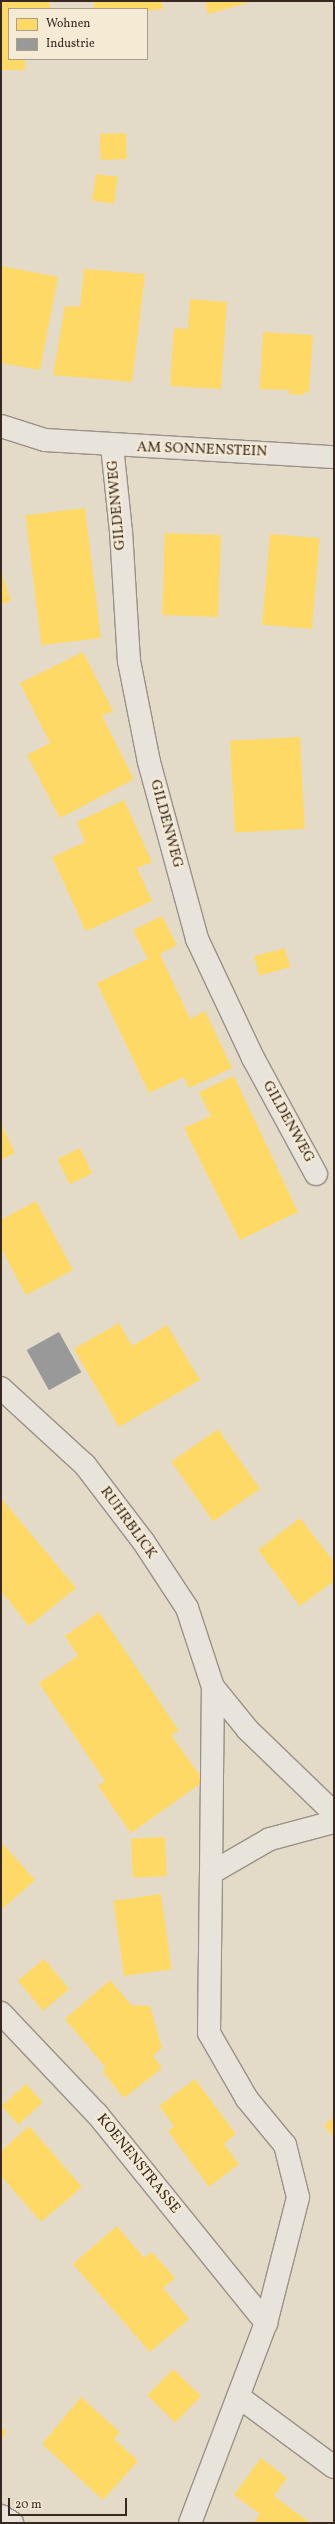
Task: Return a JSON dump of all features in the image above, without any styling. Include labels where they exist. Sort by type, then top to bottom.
[{"type":"street","name":"AM SONNENSTEIN","points":[[1,426],[45,440],[112,446],[224,449],[334,457]]},
{"type":"street","name":"GILDENWEG","points":[[112,446],[121,531],[129,661],[149,762],[195,932],[253,1058],[316,1174]]},
{"type":"street","name":"RUHRBLICK","points":[[1,1388],[85,1465],[143,1541],[187,1608],[213,1687],[209,2033],[247,2099],[285,2145],[298,2197],[266,2323],[190,2523]]},
{"type":"street","name":"RUHRBLICK","points":[[213,1687],[248,1730],[334,1813]]},
{"type":"street","points":[[211,1873],[270,1838],[334,1822]]},
{"type":"street","name":"KOENENSTRASSE","points":[[1,2012],[98,2114],[266,2323]]},
{"type":"street","points":[[239,2397],[334,2467]]},
{"type":"street","points":[[1,2516],[12,2523]]},
{"type":"building: Wohnen","points":[[1,1],[50,1],[50,8],[8,8],[8,60],[25,60],[25,70],[1,70]]},
{"type":"building: Wohnen","points":[[93,1],[162,1],[163,9],[148,11],[148,8],[94,8]]},
{"type":"building: Wohnen","points":[[205,1],[254,1],[208,14]]},
{"type":"building: Wohnen","points":[[126,133],[127,159],[101,160],[100,134]]},
{"type":"building: Wohnen","points":[[96,174],[118,177],[114,204],[92,201]]},
{"type":"building: Wohnen","points":[[1,266],[58,277],[40,370],[1,363]]},
{"type":"building: Wohnen","points":[[84,269],[145,274],[132,382],[53,375],[65,306],[80,307]]},
{"type":"building: Wohnen","points":[[190,299],[227,302],[221,389],[170,386],[174,328],[188,329]]},
{"type":"building: Wohnen","points":[[263,332],[313,335],[309,392],[304,392],[304,395],[288,394],[289,390],[260,389]]},
{"type":"building: Wohnen","points":[[85,508],[101,638],[41,645],[25,515]]},
{"type":"building: Wohnen","points":[[165,533],[221,535],[218,617],[162,615]]},
{"type":"building: Wohnen","points":[[270,534],[320,538],[312,629],[262,625]]},
{"type":"building: Wohnen","points":[[1,570],[11,601],[1,604]]},
{"type":"building: Wohnen","points":[[83,652],[113,711],[102,716],[134,779],[60,818],[27,755],[50,743],[20,683]]},
{"type":"building: Wohnen","points":[[300,737],[305,829],[235,833],[230,741]]},
{"type":"building: Wohnen","points":[[124,800],[152,862],[137,868],[152,901],[86,931],[52,857],[85,842],[77,822]]},
{"type":"building: Wohnen","points":[[162,916],[177,945],[160,954],[190,1019],[205,1011],[232,1068],[189,1088],[184,1077],[149,1093],[97,983],[148,959],[133,930]]},
{"type":"building: Wohnen","points":[[285,948],[290,967],[259,976],[254,956]]},
{"type":"building: Wohnen","points":[[234,1076],[298,1212],[240,1240],[184,1128],[211,1116],[199,1092]]},
{"type":"building: Wohnen","points":[[1,1124],[15,1153],[1,1160]]},
{"type":"building: Wohnen","points":[[80,1148],[92,1173],[70,1184],[58,1159]]},
{"type":"building: Wohnen","points":[[36,1201],[73,1270],[26,1295],[1,1248],[1,1220]]},
{"type":"building: Wohnen","points":[[119,1323],[132,1346],[167,1325],[200,1380],[119,1427],[74,1349]]},
{"type":"building: Wohnen","points":[[218,1429],[260,1489],[213,1521],[171,1462]]},
{"type":"building: Wohnen","points":[[1,1498],[76,1588],[29,1626],[1,1591]]},
{"type":"building: Wohnen","points":[[300,1518],[334,1562],[334,1581],[300,1606],[258,1550]]},
{"type":"building: Wohnen","points":[[99,1612],[179,1731],[171,1735],[204,1781],[131,1833],[98,1786],[105,1781],[39,1683],[78,1656],[65,1636]]},
{"type":"building: Wohnen","points":[[165,1837],[167,1876],[133,1878],[131,1839]]},
{"type":"building: Wohnen","points":[[1,1842],[35,1880],[1,1910]]},
{"type":"building: Wohnen","points":[[161,1894],[172,1969],[124,1976],[113,1901]]},
{"type":"building: Wohnen","points":[[44,1959],[69,1989],[43,2011],[18,1981]]},
{"type":"building: Wohnen","points":[[110,1980],[131,2005],[150,2006],[162,2048],[153,2056],[162,2068],[124,2098],[102,2071],[106,2068],[65,2019]]},
{"type":"building: Wohnen","points":[[195,2079],[236,2134],[224,2144],[239,2164],[209,2187],[168,2131],[174,2126],[159,2106]]},
{"type":"building: Wohnen","points":[[26,2084],[43,2103],[18,2125],[1,2106]]},
{"type":"building: Wohnen","points":[[334,2117],[334,2138],[324,2125]]},
{"type":"building: Wohnen","points":[[29,2126],[82,2187],[41,2222],[1,2176],[1,2151]]},
{"type":"building: Wohnen","points":[[117,2226],[144,2258],[152,2252],[175,2278],[163,2288],[189,2319],[150,2352],[73,2264]]},
{"type":"building: Wohnen","points":[[173,2369],[201,2396],[175,2423],[147,2396]]},
{"type":"building: Wohnen","points":[[81,2397],[120,2432],[114,2439],[138,2461],[103,2500],[42,2444]]},
{"type":"building: Wohnen","points":[[1,2428],[7,2431],[1,2441]]},
{"type":"building: Wohnen","points":[[261,2458],[287,2478],[274,2496],[310,2523],[253,2523],[260,2514],[234,2495]]},
{"type":"building: Industrie","points":[[59,1332],[81,1372],[49,1390],[27,1350]]}]
